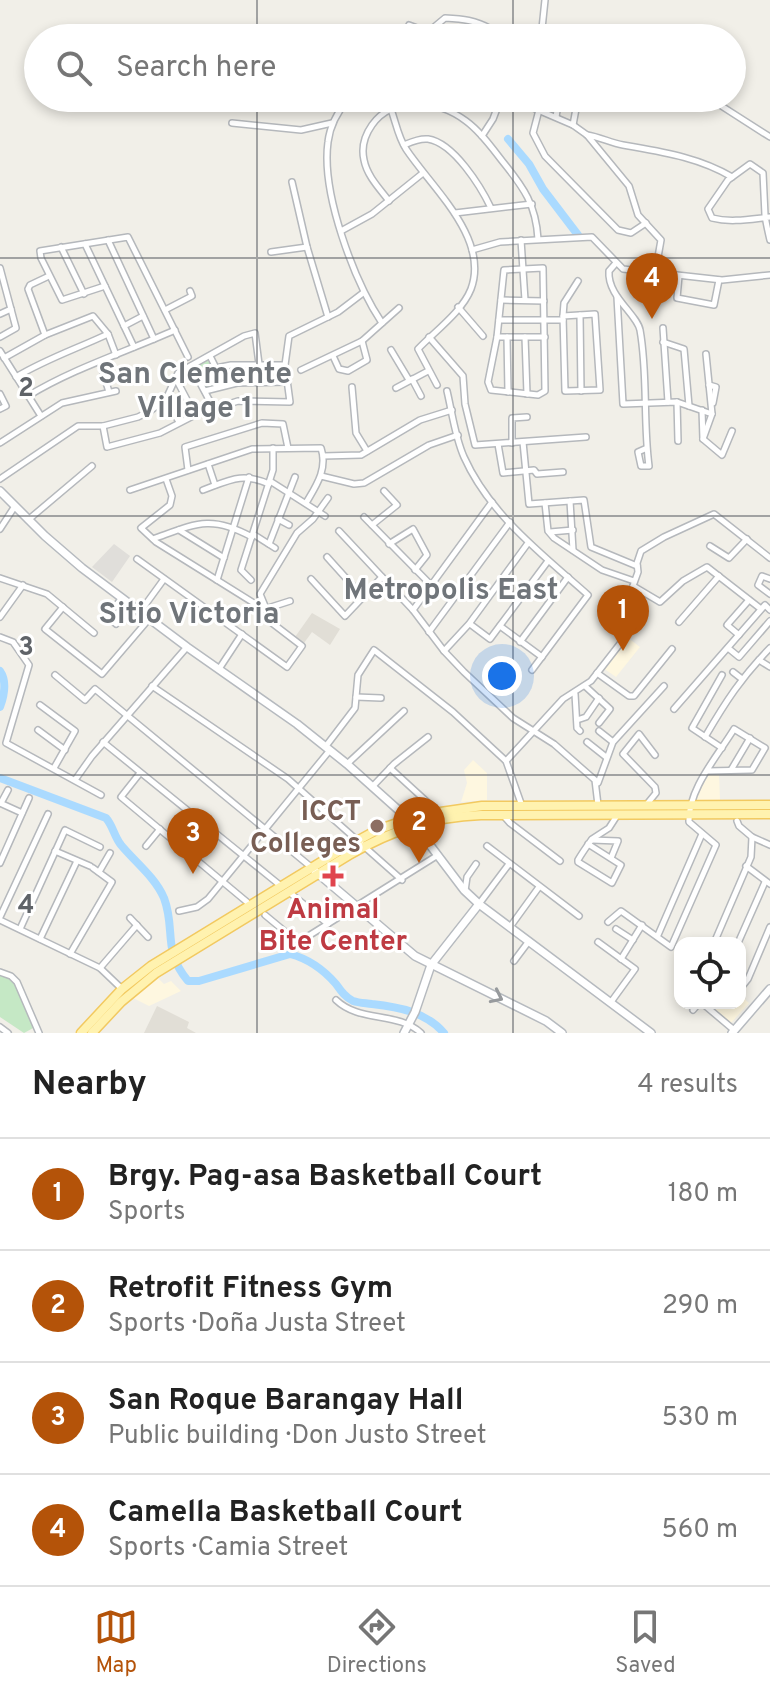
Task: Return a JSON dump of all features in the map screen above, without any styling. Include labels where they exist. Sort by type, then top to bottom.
[{"type":"main road","points":[[410,821],[598,805],[770,814]]},
{"type":"main road","points":[[689,810],[770,805]]},
{"type":"main road","points":[[81,1033],[91,1028],[125,992],[153,970],[360,843],[410,821],[437,811],[522,806],[618,814],[643,808]]},
{"type":"street","points":[[542,24],[545,0]]},
{"type":"street","points":[[438,24],[445,18],[482,24]]},
{"type":"street","points":[[340,112],[328,141],[327,160],[341,231],[363,293],[382,323]]},
{"type":"street","points":[[384,112],[369,129],[363,152],[367,169],[389,201]]},
{"type":"street","points":[[392,112],[404,145],[455,213],[472,250],[471,289],[418,349],[437,385]]},
{"type":"street","points":[[448,112],[464,119],[482,136],[512,174],[532,204],[538,239]]},
{"type":"street","points":[[482,136],[496,112]]},
{"type":"street","points":[[542,112],[533,133],[536,142],[568,180],[618,230],[631,233],[646,223]]},
{"type":"street","points":[[544,112],[587,135],[629,186],[634,208],[661,240],[655,274]]},
{"type":"street","points":[[556,117],[557,112]]},
{"type":"street","points":[[573,125],[575,112]]},
{"type":"street","points":[[730,112],[770,137]]},
{"type":"street","points":[[232,123],[301,130],[333,123]]},
{"type":"street","points":[[587,135],[620,145],[657,149],[709,164],[732,177]]},
{"type":"street","points":[[404,145],[427,139],[448,150],[463,164],[491,208]]},
{"type":"street","points":[[768,217],[727,221],[712,218],[708,209],[732,177],[750,164],[763,173],[768,217],[770,240]]},
{"type":"street","points":[[341,231],[372,214],[423,173]]},
{"type":"street","points":[[292,182],[328,317]]},
{"type":"street","points":[[455,213],[532,204]]},
{"type":"street","points":[[105,286],[62,300],[40,251],[128,237],[188,357]]},
{"type":"street","points":[[472,250],[521,240],[592,237],[623,269],[719,280],[770,275]]},
{"type":"street","points":[[108,240],[154,339]]},
{"type":"street","points":[[521,240],[525,300]]},
{"type":"street","points":[[85,244],[134,347]]},
{"type":"street","points":[[61,247],[84,294]]},
{"type":"street","points":[[271,252],[307,247]]},
{"type":"street","points":[[616,263],[609,271],[608,278],[640,328],[647,448]]},
{"type":"street","points":[[0,268],[16,328],[0,337]]},
{"type":"street","points":[[523,268],[543,268],[545,391],[542,395],[488,388],[504,270],[523,268]]},
{"type":"street","points":[[45,335],[28,289],[49,276]]},
{"type":"street","points":[[679,276],[677,298],[714,305],[719,280]]},
{"type":"street","points":[[499,320],[563,318],[595,314],[600,390],[565,391],[563,318],[564,303],[578,281]]},
{"type":"street","points":[[165,310],[187,301],[192,296],[190,291]]},
{"type":"street","points":[[103,426],[107,447],[160,433],[195,415],[238,401],[290,402],[285,365],[289,336],[328,317],[363,293]]},
{"type":"street","points":[[617,295],[623,404],[677,402],[712,411]]},
{"type":"street","points":[[501,300],[544,301]]},
{"type":"street","points":[[458,307],[483,336]]},
{"type":"street","points":[[301,370],[362,341],[399,308]]},
{"type":"street","points":[[0,314],[11,309]]},
{"type":"street","points":[[580,315],[581,391]]},
{"type":"street","points":[[4,358],[45,335],[93,316],[108,334],[116,355]]},
{"type":"street","points":[[124,326],[143,316]]},
{"type":"street","points":[[663,328],[668,402]]},
{"type":"street","points":[[28,396],[57,378],[175,330]]},
{"type":"street","points":[[0,479],[78,426],[103,426],[138,417],[166,399],[175,377],[244,336],[255,333],[259,364]]},
{"type":"street","points":[[16,377],[45,359],[72,351],[108,334]]},
{"type":"street","points":[[429,337],[458,368],[464,380],[465,404],[475,445],[586,437]]},
{"type":"street","points":[[497,337],[545,337]]},
{"type":"street","points":[[507,337],[508,392]]},
{"type":"street","points":[[525,337],[527,394]]},
{"type":"street","points":[[333,356],[339,369],[348,371],[367,360],[362,341]]},
{"type":"street","points":[[663,342],[684,349],[689,406]]},
{"type":"street","points":[[391,350],[421,396]]},
{"type":"street","points":[[0,351],[41,416]]},
{"type":"street","points":[[703,439],[716,387],[709,385],[706,354]]},
{"type":"street","points":[[210,356],[216,368],[285,365]]},
{"type":"street","points":[[100,362],[109,392]]},
{"type":"street","points":[[191,366],[214,409]]},
{"type":"street","points":[[396,388],[428,371]]},
{"type":"street","points":[[175,377],[195,415]]},
{"type":"street","points":[[205,391],[237,383],[286,382]]},
{"type":"street","points":[[352,387],[356,433],[367,451]]},
{"type":"street","points":[[0,443],[66,401],[116,391]]},
{"type":"street","points":[[447,391],[464,457],[492,502],[528,543],[588,595],[532,670]]},
{"type":"street","points":[[0,394],[6,406],[0,409]]},
{"type":"street","points":[[166,399],[179,422]]},
{"type":"street","points":[[677,402],[678,441]]},
{"type":"street","points":[[323,456],[353,457],[420,420],[452,410]]},
{"type":"street","points":[[702,410],[703,439],[722,455],[732,431]]},
{"type":"street","points":[[512,443],[512,418],[527,417]]},
{"type":"street","points":[[188,471],[185,447],[262,423],[283,424],[288,448]]},
{"type":"street","points":[[321,476],[354,484],[364,483],[429,445],[458,435]]},
{"type":"street","points":[[523,442],[529,504],[584,500],[591,547],[637,566]]},
{"type":"street","points":[[498,444],[503,473],[534,470],[537,474],[563,472]]},
{"type":"street","points":[[251,580],[241,570],[269,483],[273,448]]},
{"type":"street","points":[[130,490],[252,449],[321,448],[321,476],[306,503]]},
{"type":"street","points":[[208,464],[215,485]]},
{"type":"street","points":[[28,520],[92,466]]},
{"type":"street","points":[[217,580],[249,477]]},
{"type":"street","points":[[203,490],[249,477],[288,492],[325,516]]},
{"type":"street","points":[[153,539],[204,522],[233,527],[272,546],[278,519],[295,477]]},
{"type":"street","points":[[166,479],[172,496],[170,505],[141,526],[153,539],[257,605]]},
{"type":"street","points":[[0,491],[67,555],[149,619],[328,748],[410,821],[465,891],[479,904],[611,1002],[646,1032]]},
{"type":"street","points":[[372,525],[397,505],[384,491]]},
{"type":"street","points":[[137,559],[287,667],[302,646],[274,626],[260,596],[297,533],[328,498]]},
{"type":"street","points":[[570,501],[573,550]]},
{"type":"street","points":[[413,610],[492,502]]},
{"type":"street","points":[[545,503],[549,532],[602,570],[633,584],[660,602],[683,581],[702,567],[707,567],[761,609]]},
{"type":"street","points":[[0,529],[15,506]]},
{"type":"street","points":[[506,761],[563,699],[585,686],[626,636],[626,622],[634,608],[633,584],[641,551],[709,515],[716,515],[769,555]]},
{"type":"street","points":[[364,517],[431,585]]},
{"type":"street","points":[[278,519],[289,525]]},
{"type":"street","points":[[429,632],[510,522]]},
{"type":"street","points":[[389,544],[413,529],[427,555],[415,570]]},
{"type":"street","points":[[179,530],[224,558]]},
{"type":"street","points":[[549,532],[573,530]]},
{"type":"street","points":[[339,531],[413,610],[444,651],[513,718],[554,744],[597,784]]},
{"type":"street","points":[[710,546],[729,558],[747,539]]},
{"type":"street","points":[[444,651],[469,624],[528,543]]},
{"type":"street","points":[[327,557],[363,597]]},
{"type":"street","points":[[469,624],[490,639],[548,561]]},
{"type":"street","points":[[679,622],[719,576]]},
{"type":"street","points":[[770,579],[762,576],[758,585],[770,594]]},
{"type":"street","points":[[311,579],[345,616],[382,577]]},
{"type":"street","points":[[520,642],[568,577]]},
{"type":"street","points":[[0,578],[47,594],[94,633]]},
{"type":"street","points":[[140,612],[164,579]]},
{"type":"street","points":[[0,617],[23,585]]},
{"type":"street","points":[[122,598],[107,616],[116,624],[131,605]]},
{"type":"street","points":[[739,635],[727,625],[749,600]]},
{"type":"street","points":[[265,609],[290,601]]},
{"type":"street","points":[[674,709],[761,609],[765,605],[770,610]]},
{"type":"street","points":[[63,607],[45,629],[102,674],[149,619]]},
{"type":"street","points":[[728,648],[739,657],[770,621]]},
{"type":"street","points":[[500,626],[542,657]]},
{"type":"street","points":[[219,669],[242,634]]},
{"type":"street","points":[[0,637],[13,642],[29,665],[6,743],[101,795]]},
{"type":"street","points":[[75,780],[103,742],[187,647]]},
{"type":"street","points":[[705,737],[742,679],[770,648]]},
{"type":"street","points":[[597,673],[629,696],[634,696],[672,649]]},
{"type":"street","points":[[179,911],[203,904],[299,788],[355,708],[358,675],[374,650],[453,712],[506,761],[522,806]]},
{"type":"street","points":[[759,660],[770,667]]},
{"type":"street","points":[[733,672],[742,679]]},
{"type":"street","points":[[55,675],[85,700],[95,689],[359,906],[400,944],[431,965],[546,1021],[562,1033]]},
{"type":"street","points":[[722,675],[692,728],[722,748]]},
{"type":"street","points":[[152,686],[299,788],[402,880]]},
{"type":"street","points":[[585,686],[610,709],[599,723]]},
{"type":"street","points":[[598,805],[597,784],[613,742],[664,686]]},
{"type":"street","points":[[575,694],[577,728],[580,731]]},
{"type":"street","points":[[356,697],[381,698]]},
{"type":"street","points":[[577,720],[586,717],[599,698]]},
{"type":"street","points":[[40,705],[75,731],[54,768]]},
{"type":"street","points":[[347,764],[404,711]]},
{"type":"street","points":[[608,922],[621,911],[671,947],[716,845],[689,822],[689,810],[708,771],[734,729],[765,748],[752,770],[708,771]]},
{"type":"street","points":[[38,730],[65,750]]},
{"type":"street","points":[[599,731],[613,742]]},
{"type":"street","points":[[643,808],[656,793],[655,787],[623,754],[639,734],[655,755]]},
{"type":"street","points":[[372,787],[428,737]]},
{"type":"street","points":[[731,770],[750,738]]},
{"type":"street","points":[[103,742],[328,924]]},
{"type":"street","points":[[587,742],[606,757]]},
{"type":"street","points":[[390,768],[437,811]]},
{"type":"street","points":[[140,773],[121,797],[247,902]]},
{"type":"street","points":[[8,790],[0,804],[22,813]]},
{"type":"street","points":[[0,863],[29,798]]},
{"type":"street","points":[[48,814],[0,919],[100,968],[125,992]]},
{"type":"street","points":[[503,814],[510,823],[560,861]]},
{"type":"street","points":[[589,842],[621,866],[610,884],[578,864],[589,842],[609,828],[618,814]]},
{"type":"street","points":[[737,821],[752,837],[770,845]]},
{"type":"street","points":[[146,846],[160,829]]},
{"type":"street","points":[[20,929],[65,830],[100,847]]},
{"type":"street","points":[[658,935],[702,833]]},
{"type":"street","points":[[716,937],[751,857],[752,837]]},
{"type":"street","points":[[589,842],[618,841],[611,858]]},
{"type":"street","points":[[487,846],[579,916]]},
{"type":"street","points":[[55,851],[94,869],[112,882],[70,954]]},
{"type":"street","points":[[94,869],[110,853]]},
{"type":"street","points":[[265,915],[294,939],[302,940],[438,855]]},
{"type":"street","points":[[40,939],[77,861]]},
{"type":"street","points":[[465,891],[467,877],[476,864]]},
{"type":"street","points":[[404,1033],[415,1012],[431,965],[509,864]]},
{"type":"street","points":[[741,937],[768,883],[746,866]]},
{"type":"street","points":[[510,927],[539,887]]},
{"type":"street","points":[[130,918],[148,937]]},
{"type":"street","points":[[100,968],[137,925]]},
{"type":"street","points":[[621,959],[642,925]]},
{"type":"street","points":[[746,982],[770,927]]},
{"type":"street","points":[[616,929],[633,940]]},
{"type":"street","points":[[514,961],[529,941]]},
{"type":"street","points":[[598,942],[635,969],[611,1002]]},
{"type":"street","points":[[0,972],[17,982],[39,1033]]},
{"type":"street","points":[[707,1009],[733,1032],[770,989]]},
{"type":"street","points":[[336,1000],[350,1011],[410,1022],[421,1033]]},
{"type":"street","points":[[0,1027],[8,1033]]},
{"type":"shaded area","points":[[114,544],[130,556],[112,582],[92,567]]},
{"type":"shaded area","points":[[312,613],[340,629],[330,645],[312,632],[304,643],[295,637]]},
{"type":"shaded area","points":[[627,637],[640,647],[616,677],[603,668]]},
{"type":"shaded area","points":[[473,760],[487,773],[487,800],[461,802],[467,783],[464,770]]},
{"type":"shaded area","points":[[710,773],[719,773],[720,800],[694,800]]},
{"type":"shaded area","points":[[158,978],[164,984],[171,981],[181,991],[149,1006],[133,998]]},
{"type":"shaded area","points":[[157,1006],[189,1022],[187,1028],[196,1033],[144,1033]]},
{"type":"shaded area","points":[[715,1009],[744,1009],[731,1023]]},
{"type":"green space","points":[[207,360],[215,369],[236,366],[237,379],[205,388],[193,367]]},
{"type":"green space","points":[[0,974],[11,977],[16,983],[35,1027],[24,1033],[0,1017]]},
{"type":"waterway","points":[[508,139],[578,235]]},
{"type":"waterway","points":[[0,671],[4,684],[0,707]]},
{"type":"waterway","points":[[0,778],[106,818],[121,845],[160,890],[167,909],[172,950],[188,981],[199,981],[290,954],[321,969],[353,1001],[411,1012],[429,1020],[444,1033]]},
{"type":"place","name":"Camella Basketball Court","points":[[652,319]]},
{"type":"place","name":"Brgy. Pag-asa Basketball Court","points":[[623,651]]},
{"type":"place","name":"ICCT Colleges","points":[[377,826]]},
{"type":"place","name":"Retrofit Fitness Gym","points":[[419,863]]},
{"type":"place","name":"San Roque Barangay Hall","points":[[193,874]]},
{"type":"place","name":"Animal Bite Center","points":[[333,876]]},
{"type":"district","name":"San Clemente Village 1","points":[[195,390]]},
{"type":"district","name":"Metropolis East","points":[[451,589]]},
{"type":"district","name":"Sitio Victoria","points":[[189,613]]}]
